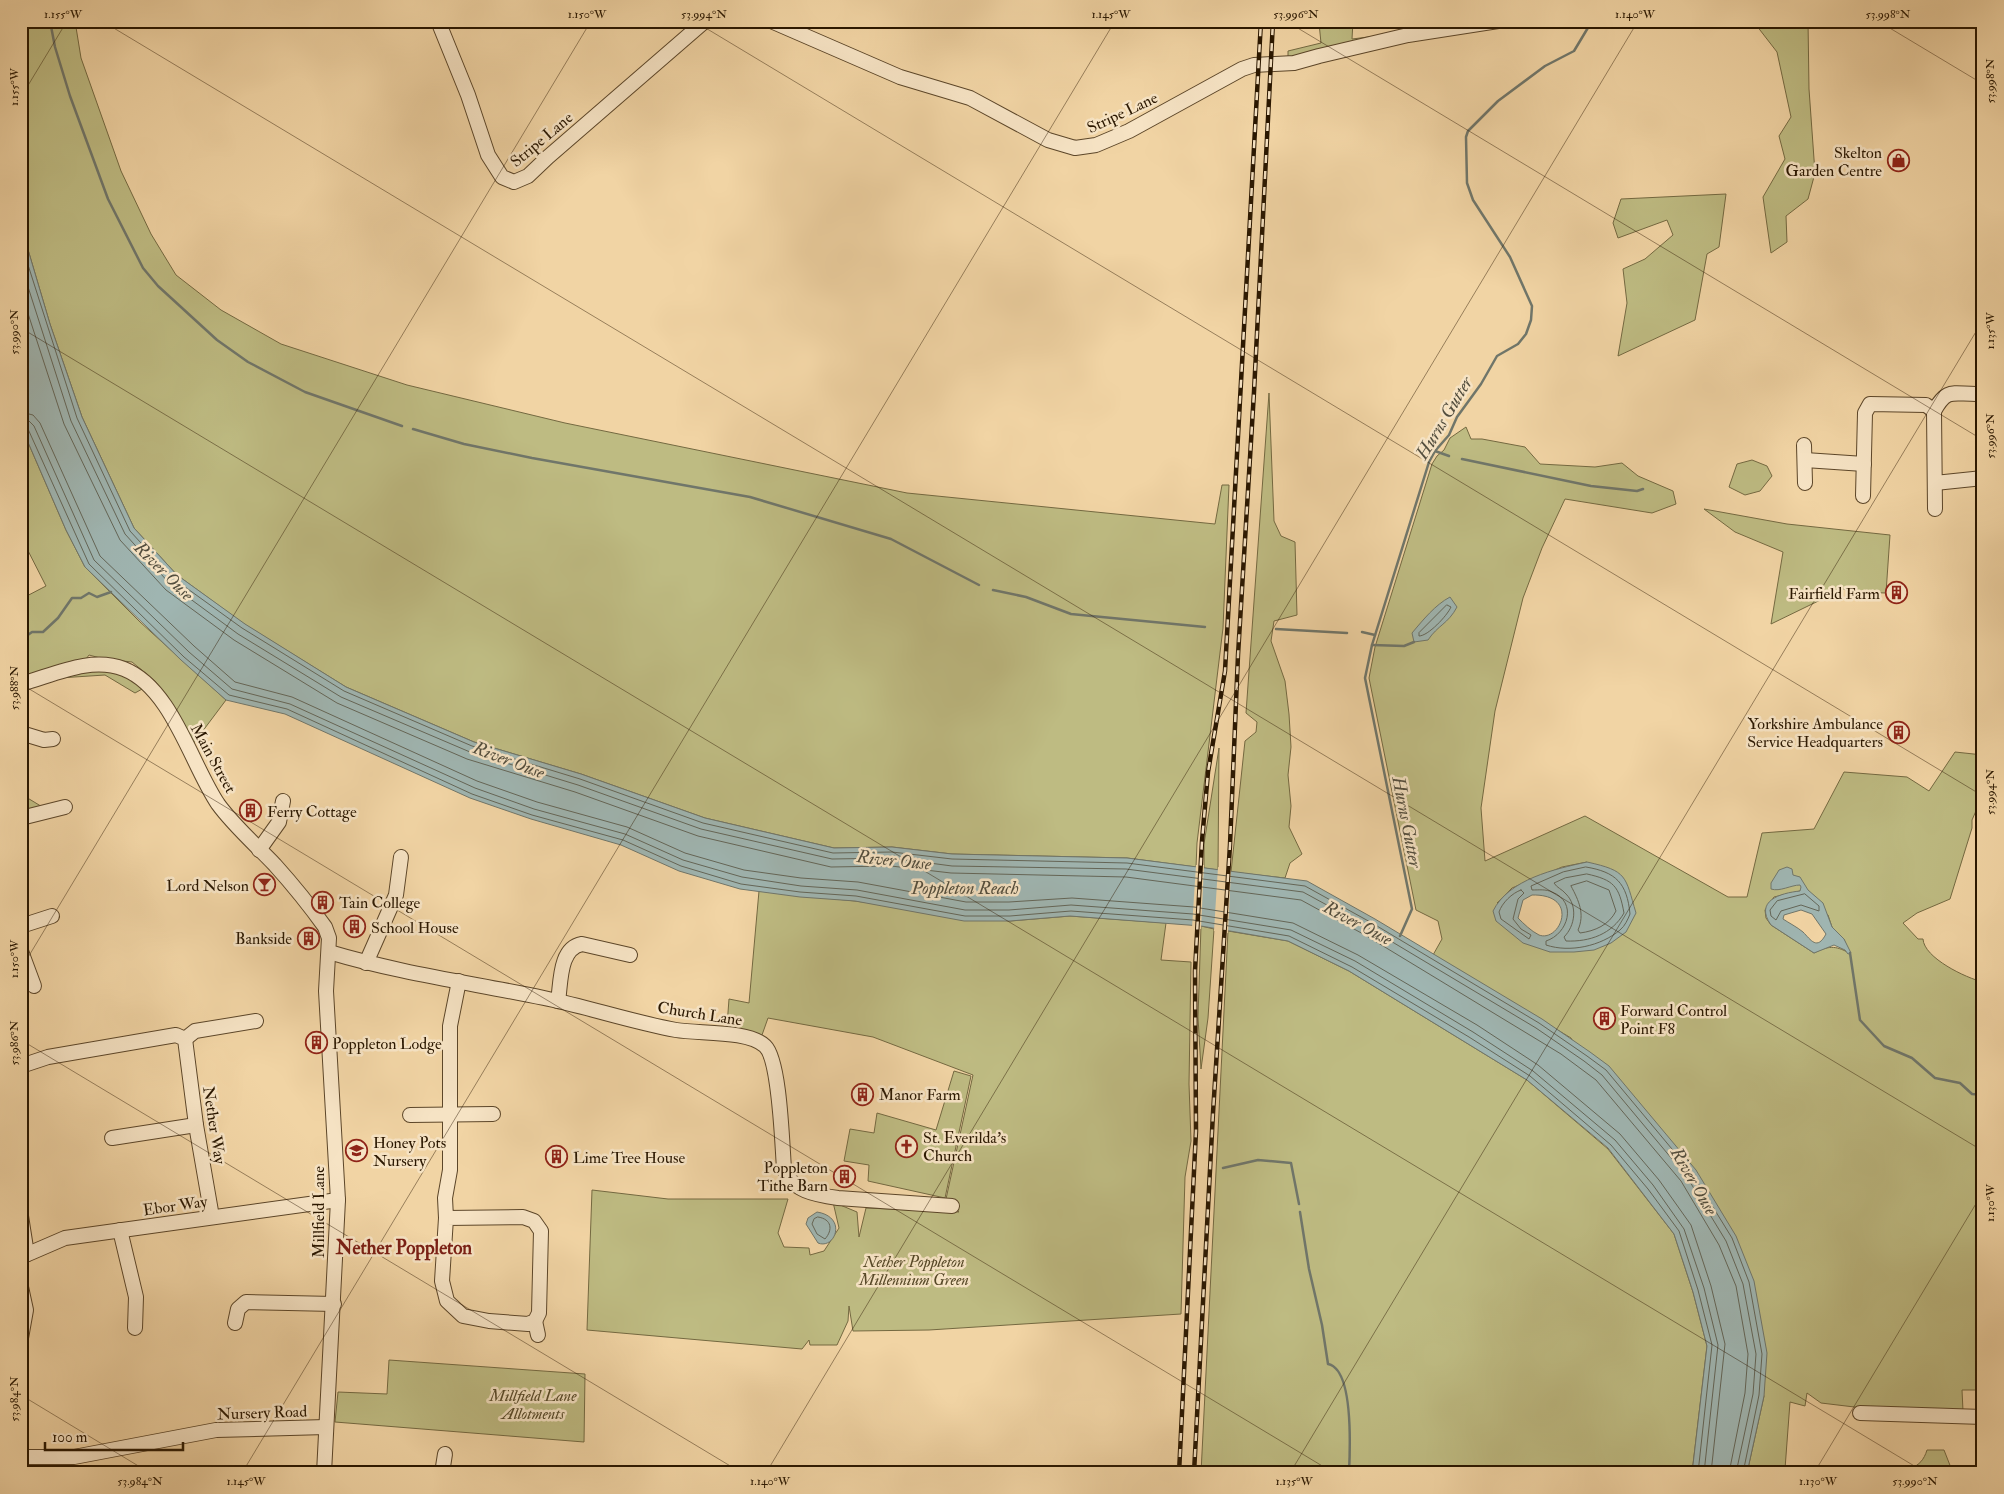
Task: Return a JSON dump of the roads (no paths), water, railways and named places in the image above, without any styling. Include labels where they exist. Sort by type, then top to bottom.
[{"type":"street","name":"Stripe Lane","points":[[438,21],[468,95],[488,155],[502,177],[514,182],[528,176],[704,21]]},
{"type":"street","name":"Stripe Lane","points":[[771,21],[900,78],[970,98],[1048,140],[1075,148],[1096,145],[1130,131],[1242,68],[1254,65],[1289,64],[1408,36],[1498,21]]},
{"type":"street","points":[[1935,509],[1934,411],[1946,394],[1976,394]]},
{"type":"street","points":[[1863,496],[1865,414],[1870,404],[1926,405],[1934,411]]},
{"type":"street","points":[[1804,444],[1805,484]]},
{"type":"street","points":[[1805,460],[1864,464]]},
{"type":"street","points":[[1935,483],[1983,478]]},
{"type":"street","name":"Main Street","points":[[21,684],[69,669],[90,665],[122,668],[142,680],[170,714],[219,805],[275,866],[325,927],[329,938],[329,952]]},
{"type":"street","points":[[21,733],[44,740],[53,739]]},
{"type":"street","points":[[259,850],[279,822],[283,801]]},
{"type":"street","points":[[21,818],[65,807]]},
{"type":"street","points":[[366,963],[396,895],[402,857]]},
{"type":"street","points":[[21,926],[52,916]]},
{"type":"street","points":[[558,1001],[566,955],[575,945],[582,944],[630,954]]},
{"type":"street","points":[[21,951],[34,986]]},
{"type":"street","name":"Church Lane","points":[[329,952],[366,963],[558,1001],[677,1030],[738,1036],[757,1040],[770,1053],[775,1074],[786,1176],[798,1188],[838,1198],[952,1206]]},
{"type":"street","name":"Millfield Lane","points":[[324,1473],[338,1200],[326,991],[329,952]]},
{"type":"street","points":[[446,1218],[523,1217],[534,1221],[541,1231],[537,1328],[528,1324],[489,1321],[463,1316],[447,1301],[442,1281],[446,1218],[445,1198],[450,1170],[450,1026],[459,980]]},
{"type":"street","points":[[21,1066],[48,1057],[176,1035],[185,1039],[195,1031],[256,1021]]},
{"type":"street","name":"Nether Way","points":[[185,1039],[196,1125],[212,1217]]},
{"type":"street","points":[[410,1115],[493,1114]]},
{"type":"street","points":[[112,1138],[196,1125]]},
{"type":"street","name":"Ebor Way","points":[[24,1255],[65,1238],[338,1200]]},
{"type":"street","points":[[21,1216],[24,1255]]},
{"type":"street","points":[[120,1230],[136,1296],[135,1328]]},
{"type":"street","points":[[21,1286],[26,1310],[21,1338]]},
{"type":"street","points":[[235,1323],[238,1309],[246,1302],[334,1304]]},
{"type":"street","points":[[1860,1413],[1983,1417]]},
{"type":"street","name":"Nursery Road","points":[[21,1458],[74,1457],[216,1430],[326,1428]]},
{"type":"street","points":[[442,1473],[445,1454]]},
{"type":"water","points":[[21,226],[50,324],[82,417],[134,528],[177,575],[245,624],[346,687],[474,742],[581,774],[705,818],[834,848],[892,847],[952,854],[1127,858],[1307,881],[1375,919],[1542,1019],[1590,1052],[1609,1066],[1696,1170],[1736,1236],[1754,1281],[1767,1353],[1764,1396],[1747,1473],[1692,1473],[1707,1346],[1693,1292],[1674,1234],[1608,1148],[1527,1080],[1349,971],[1288,941],[1201,926],[1070,916],[1010,921],[964,921],[855,901],[800,897],[740,889],[679,871],[621,845],[531,819],[470,798],[285,714],[226,700],[181,660],[85,567],[66,530],[21,426]]},
{"type":"water","points":[[1450,597],[1457,607],[1450,617],[1428,640],[1414,642],[1412,633],[1434,608]]},
{"type":"water","points":[[1587,862],[1600,865],[1618,872],[1626,883],[1636,913],[1626,932],[1611,943],[1594,950],[1550,952],[1523,943],[1496,921],[1493,911],[1500,900],[1521,883],[1547,872]],"holes":[[[1532,895],[1547,897],[1557,902],[1561,909],[1562,918],[1559,926],[1547,936],[1539,935],[1518,918],[1523,900]]]},
{"type":"water","points":[[1787,867],[1792,869],[1793,875],[1800,877],[1808,890],[1823,903],[1832,927],[1844,939],[1851,953],[1848,954],[1845,950],[1834,945],[1814,953],[1771,925],[1767,917],[1767,904],[1778,896],[1800,891],[1801,887],[1800,885],[1778,890],[1771,889],[1771,883],[1779,870]],"holes":[[[1801,910],[1812,914],[1826,934],[1817,943],[1811,941],[1801,930],[1783,919],[1784,915]]]},
{"type":"water","points":[[817,1212],[827,1215],[833,1220],[835,1226],[833,1238],[824,1244],[818,1243],[806,1224],[808,1218]]},
{"type":"waterway","points":[[50,21],[55,47],[70,96],[108,199],[143,268],[158,286],[217,340],[248,362],[305,392],[402,426]]},
{"type":"waterway","name":"Hurns Gutter","points":[[1400,936],[1412,909],[1365,678],[1372,645],[1429,462],[1435,451],[1449,435],[1457,417],[1481,384],[1497,356],[1518,344],[1526,334],[1531,320],[1532,306],[1510,257],[1473,200],[1467,183],[1466,137],[1468,131],[1498,101],[1545,66],[1574,51],[1592,21]]},
{"type":"waterway","points":[[413,429],[464,444],[532,458],[750,497],[891,539],[979,585]]},
{"type":"waterway","points":[[1435,451],[1449,456]]},
{"type":"waterway","points":[[1462,459],[1591,486],[1637,491],[1643,489]]},
{"type":"waterway","points":[[993,590],[1026,597],[1071,614],[1205,627]]},
{"type":"waterway","points":[[21,640],[32,632],[43,632],[58,618],[72,598],[81,598],[89,593],[97,597],[111,592]]},
{"type":"waterway","points":[[1276,629],[1347,633]]},
{"type":"waterway","points":[[1362,632],[1375,635]]},
{"type":"waterway","points":[[1372,645],[1404,646],[1414,642]]},
{"type":"waterway","points":[[1850,953],[1860,1020],[1884,1046],[1912,1058],[1935,1078],[1960,1083],[1972,1094],[1983,1095]]},
{"type":"waterway","points":[[1223,1168],[1258,1160],[1291,1163],[1299,1204]]},
{"type":"waterway","points":[[1300,1212],[1328,1364],[1336,1369],[1342,1380],[1346,1395],[1350,1431],[1349,1473]]},
{"type":"railway","points":[[1179,1473],[1196,1131],[1195,971],[1202,841],[1208,772],[1225,671],[1261,21]]},
{"type":"railway","points":[[1194,1473],[1213,1113],[1230,845],[1238,655],[1273,21]]},
{"type":"place","name":"Skelton Garden Centre","points":[[1898,161]]},
{"type":"place","name":"Fairfield Farm","points":[[1896,593]]},
{"type":"place","name":"Yorkshire Ambulance Service Headquarters","points":[[1899,732]]},
{"type":"place","name":"Ferry Cottage","points":[[251,811]]},
{"type":"place","name":"Lord Nelson","points":[[265,885]]},
{"type":"place","name":"Tain College","points":[[323,902]]},
{"type":"place","name":"School House","points":[[355,927]]},
{"type":"place","name":"Bankside","points":[[308,938]]},
{"type":"place","name":"Forward Control Point F8","points":[[1604,1019]]},
{"type":"place","name":"Poppleton Lodge","points":[[316,1043]]},
{"type":"place","name":"Manor Farm","points":[[863,1094]]},
{"type":"place","name":"St. Everilda's Church","points":[[907,1146]]},
{"type":"place","name":"Honey Pots Nursery","points":[[357,1151]]},
{"type":"place","name":"Lime Tree House","points":[[557,1157]]},
{"type":"place","name":"Poppleton Tithe Barn","points":[[844,1176]]},
{"type":"district","name":"Nether Poppleton","points":[[404,1247]]},
{"type":"water label","name":"River Ouse","points":[[164,571]]},
{"type":"water label","name":"River Ouse","points":[[509,760]]},
{"type":"water label","name":"River Ouse","points":[[894,860]]},
{"type":"water label","name":"Poppleton Reach","points":[[965,888]]},
{"type":"water label","name":"River Ouse","points":[[1358,923]]},
{"type":"water label","name":"River Ouse","points":[[1694,1181]]},
{"type":"park label","name":"Nether Poppleton Millennium Green","points":[[914,1270]]},
{"type":"park label","name":"Millfield Lane Allotments","points":[[533,1404]]}]
